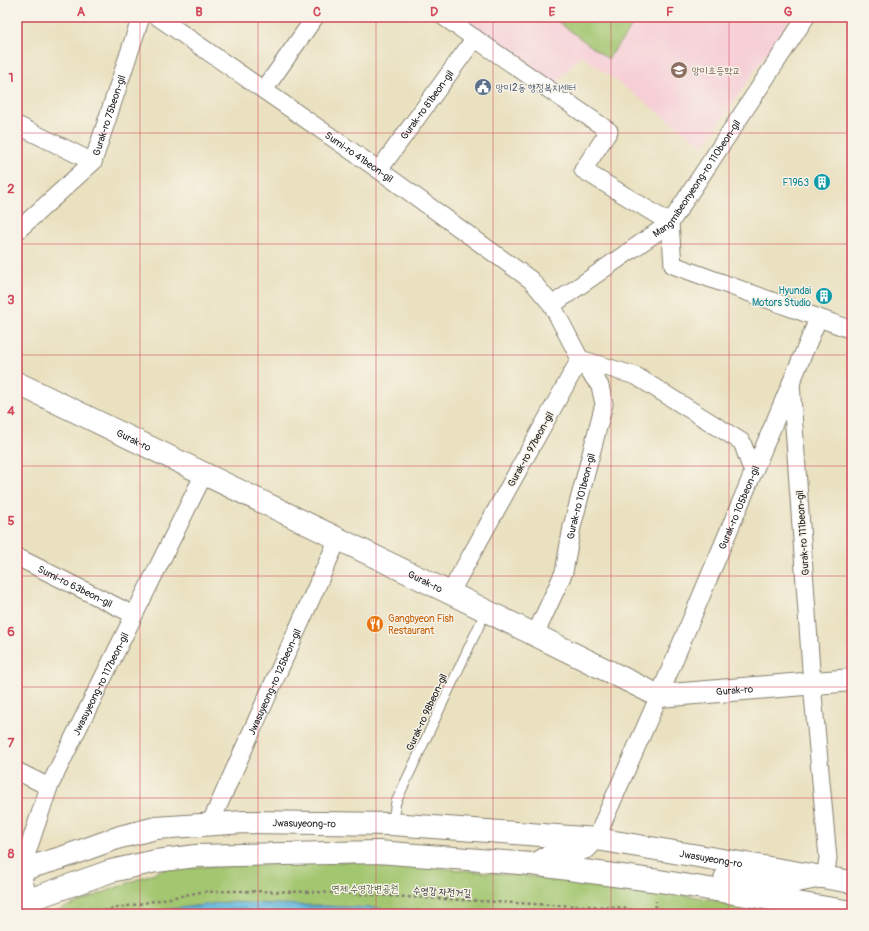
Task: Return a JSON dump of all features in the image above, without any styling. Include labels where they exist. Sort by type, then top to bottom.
[{"type":"main road","name":"Gurak-ro","points":[[17,383],[659,696],[852,680]]},
{"type":"main road","name":"Jwasuyeong-ro","points":[[18,870],[62,858],[120,837],[156,828],[245,822],[392,824],[597,839],[852,882]]},
{"type":"main road","name":"Jwasuyeong-ro","points":[[23,902],[111,871],[156,861],[196,856],[378,852],[531,864],[659,881],[852,912]]},
{"type":"street","name":"Gurak-ro 75beon-gil","points":[[17,231],[93,162],[140,17]]},
{"type":"street","name":"Sumi-ro 41beon-gil","points":[[158,17],[379,170],[531,280],[552,305]]},
{"type":"street","points":[[264,90],[315,17]]},
{"type":"street","points":[[444,17],[608,130],[584,170],[670,223],[673,265],[818,319],[852,330]]},
{"type":"street","name":"Mangmibeonyeong-ro 110beon-gil","points":[[552,305],[670,223],[806,17]]},
{"type":"street","name":"Gurak-ro 81beon-gil","points":[[379,170],[475,38]]},
{"type":"street","points":[[17,125],[93,162]]},
{"type":"street","points":[[552,305],[580,359],[636,376],[742,442],[753,473]]},
{"type":"street","name":"Gurak-ro 105beon-gil","points":[[659,696],[818,319]]},
{"type":"street","name":"Gurak-ro 97beon-gil","points":[[450,593],[580,359]]},
{"type":"street","name":"Gurak-ro 101beon-gil","points":[[535,635],[564,572],[572,527],[602,417],[604,404],[600,386],[580,359]]},
{"type":"street","name":"Gurak-ro 111beon-gil","points":[[792,383],[812,684]]},
{"type":"street","name":"Jwasuyeong-ro 117beon-gil","points":[[18,870],[49,787],[204,474]]},
{"type":"street","name":"Jwasuyeong-ro 125beon-gil","points":[[210,824],[338,539]]},
{"type":"street","name":"Sumi-ro 63beon-gil","points":[[17,558],[134,615]]},
{"type":"street","points":[[812,684],[828,858],[825,878]]},
{"type":"street","points":[[531,864],[550,853],[575,854],[588,849],[597,839],[659,696]]},
{"type":"street","points":[[17,772],[49,787]]},
{"type":"street","points":[[18,870],[23,902]]},
{"type":"street","name":"Jwasuyeong-ro","points":[[752,897],[742,891],[729,888],[722,884],[723,877],[730,875],[790,885],[825,878]]},
{"type":"lane","name":"Gurak-ro 98beon-gil","points":[[392,824],[396,802],[486,611]]},
{"type":"path","name":"수영강 자전거길","points":[[86,914],[201,892],[234,891],[317,892],[552,905],[617,907],[654,914]]},
{"type":"shaded area","name":"망미초등학교","points":[[455,17],[791,17],[704,146],[581,55],[554,86]]},
{"type":"green space","points":[[552,17],[639,17],[608,59]]},
{"type":"green space","name":"연제 수영강변공원","points":[[363,861],[615,884],[803,914],[48,914],[167,868]]},
{"type":"water","points":[[228,902],[521,914],[130,914]]},
{"type":"place","name":"망미초등학교","points":[[679,70]]},
{"type":"place","name":"망미2동 행정복지센터","points":[[483,87]]},
{"type":"place","name":"F1963","points":[[822,182]]},
{"type":"place","name":"Hyundai Motors Studio","points":[[824,296]]},
{"type":"place","name":"Gangbyeon Fish Restaurant","points":[[375,624]]}]
